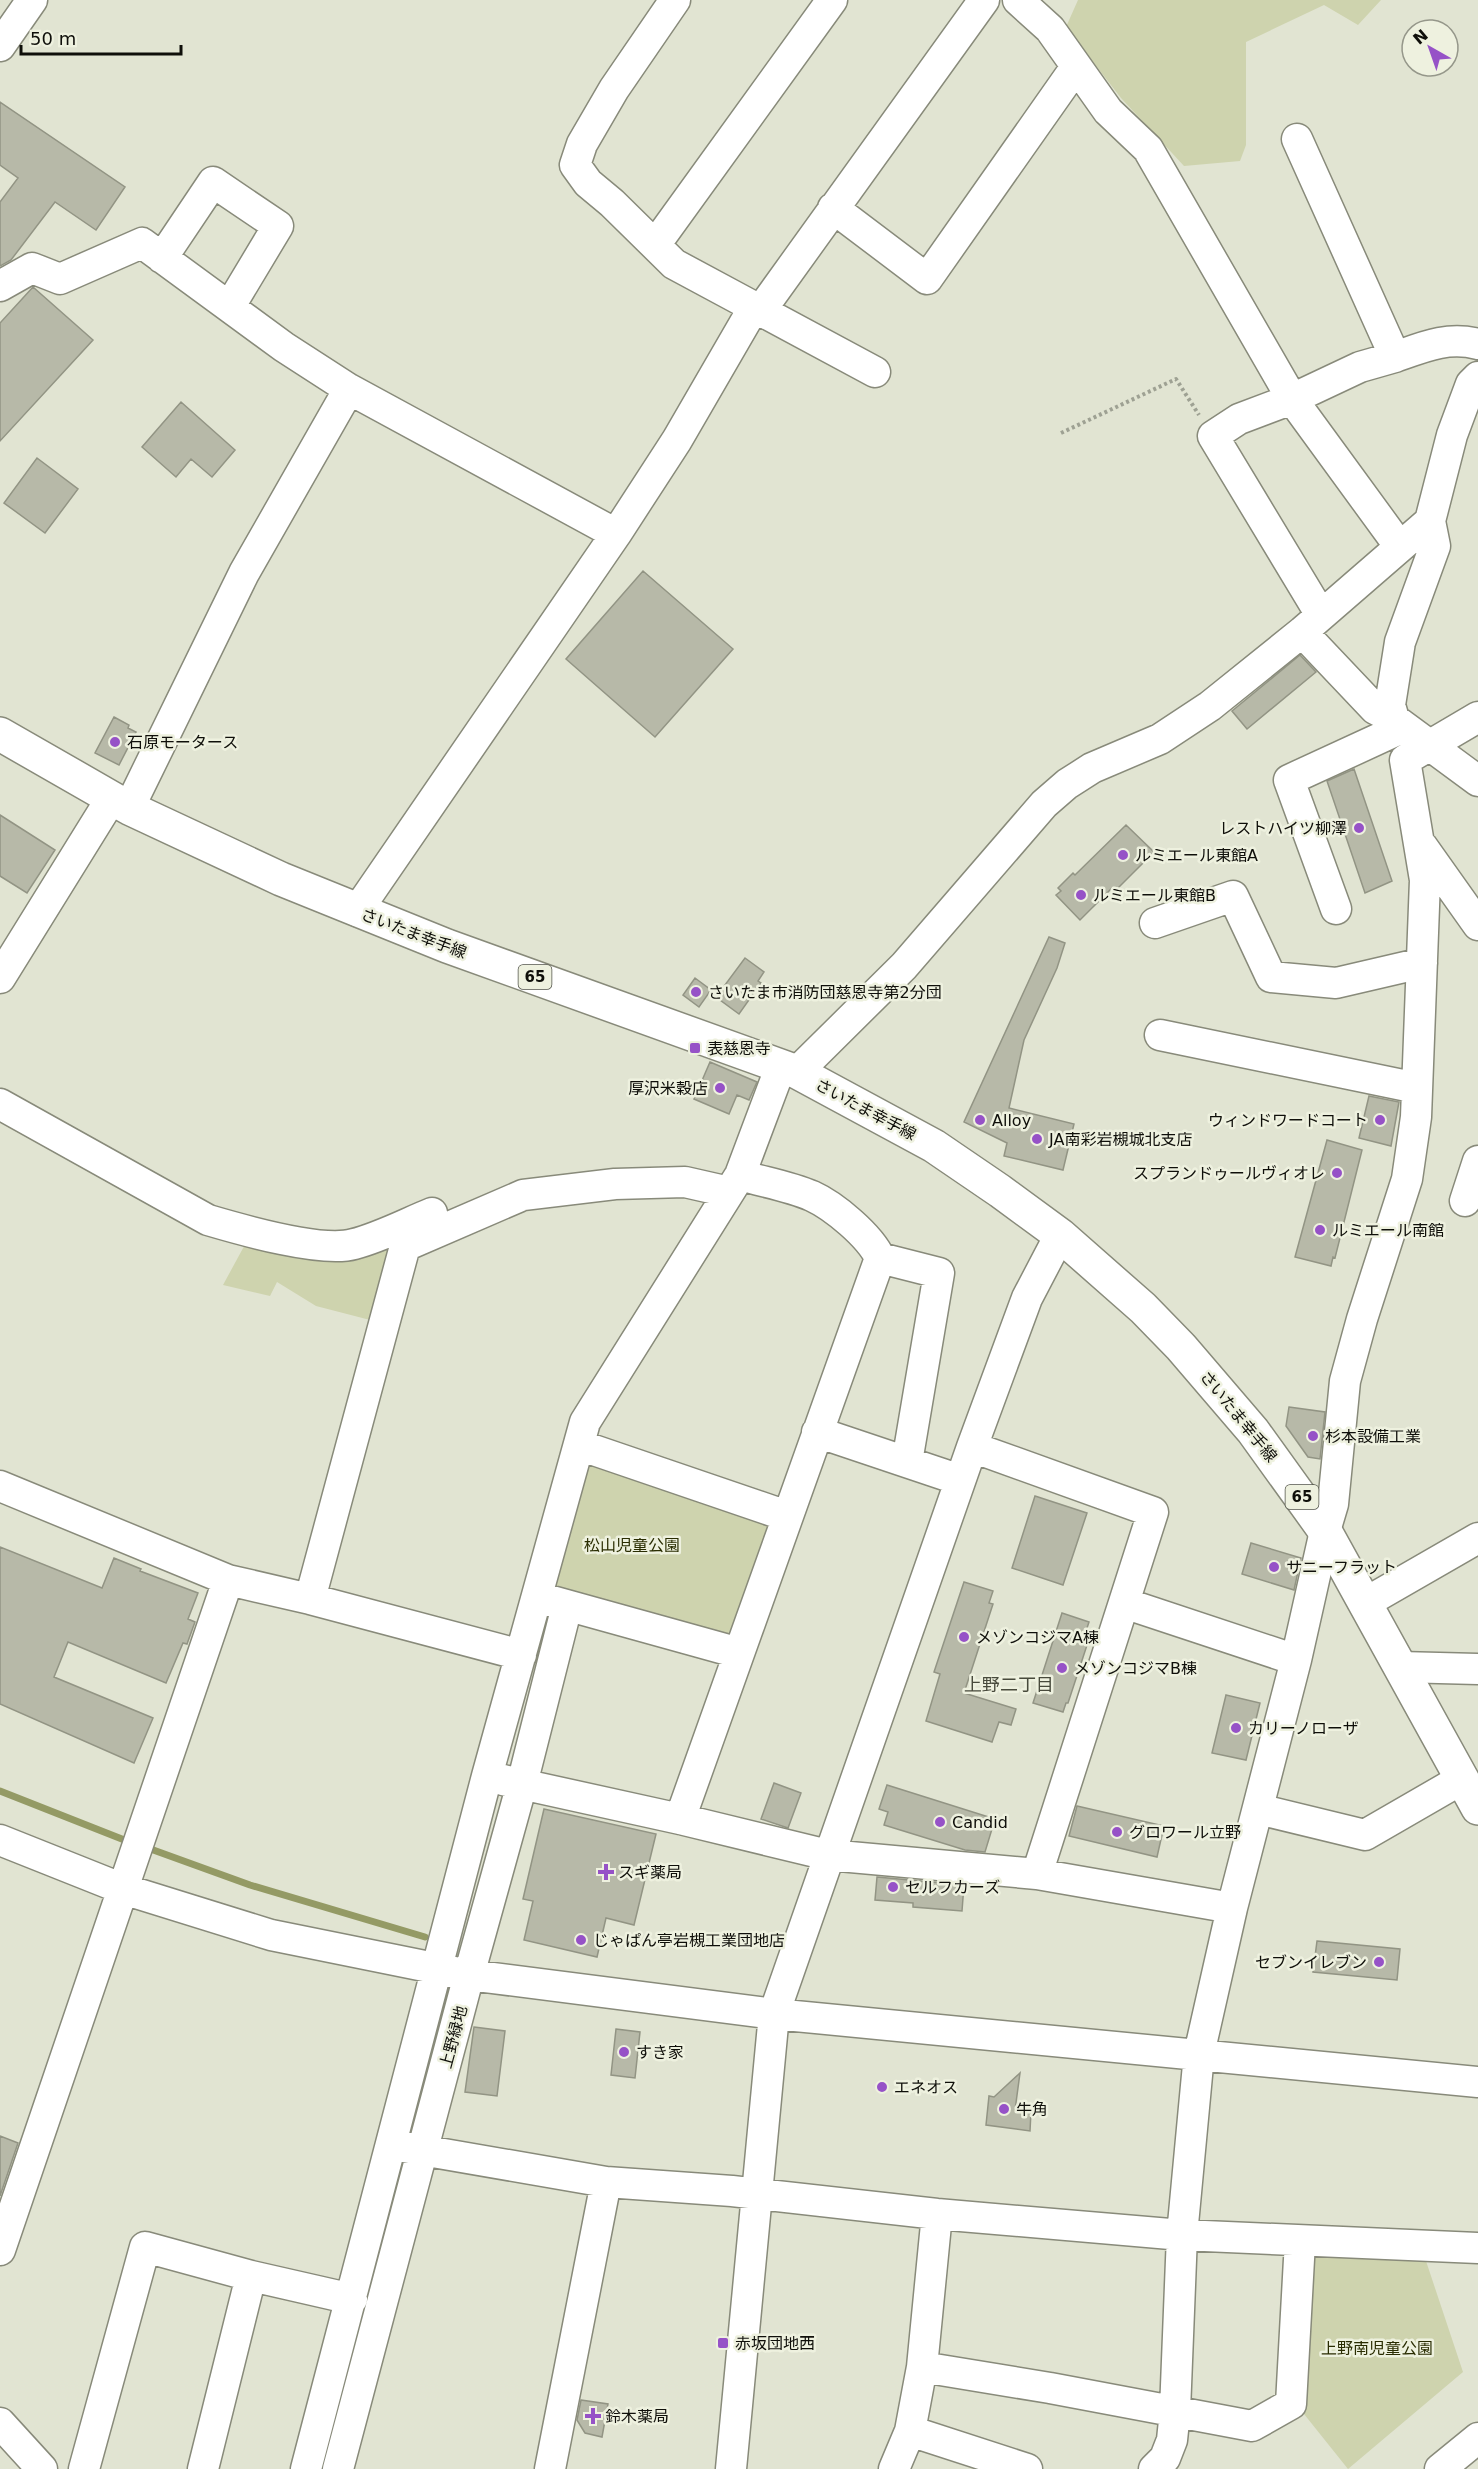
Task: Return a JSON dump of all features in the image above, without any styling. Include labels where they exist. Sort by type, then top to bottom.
[{"type":"main road","name":"さいたま幸手線","points":[[0,734],[120,804],[281,879],[357,911],[789,1069],[934,1146],[1000,1191],[1060,1235],[1105,1274],[1181,1347],[1253,1431],[1325,1531],[1478,1808]]},
{"type":"street","points":[[0,46],[32,0]]},
{"type":"street","points":[[655,245],[832,0]]},
{"type":"street","points":[[357,911],[616,534],[758,309],[984,0]]},
{"type":"street","points":[[1018,0],[1050,29],[1108,111],[1148,148],[1293,399],[1400,547]]},
{"type":"street","points":[[664,3],[582,144],[575,165],[588,183],[612,202],[674,264],[875,372]]},
{"type":"street","points":[[833,208],[927,279],[1076,67]]},
{"type":"street","points":[[1297,139],[1395,357]]},
{"type":"street","points":[[162,258],[213,182],[278,226],[230,306]]},
{"type":"street","points":[[0,286],[32,268],[60,279],[142,243],[284,347],[349,388],[616,534]]},
{"type":"street","points":[[1478,344],[1460,340],[1434,343],[1360,367],[1293,399],[1239,419],[1213,436],[1311,623],[1375,709],[1399,723],[1478,781]]},
{"type":"street","points":[[1399,723],[1390,705],[1400,642],[1435,546],[1430,521],[1452,435],[1471,384],[1478,377]]},
{"type":"street","points":[[0,978],[120,804],[244,573],[349,388]]},
{"type":"street","points":[[306,2469],[488,1776],[585,1422],[734,1184],[789,1069],[904,966],[1044,804],[1067,784],[1092,768],[1160,740],[1210,706],[1430,521]]},
{"type":"street","points":[[1154,2469],[1165,2458],[1172,2440],[1182,2235],[1199,2054],[1232,1908],[1296,1660],[1333,1504],[1345,1381],[1362,1319],[1407,1179],[1416,1117],[1425,880],[1406,760],[1478,717]]},
{"type":"street","points":[[1336,909],[1289,780],[1399,723]]},
{"type":"street","points":[[1420,843],[1478,925]]},
{"type":"street","points":[[1155,924],[1233,896],[1271,977],[1336,983],[1422,963]]},
{"type":"street","points":[[1160,1035],[1417,1089]]},
{"type":"street","points":[[0,1104],[208,1220],[323,1246],[353,1245],[518,1178],[574,1172],[615,1184]]},
{"type":"street","points":[[1465,1201],[1478,1161]]},
{"type":"street","points":[[310,1599],[405,1246],[523,1195],[615,1184],[685,1182],[734,1184],[811,1196],[821,1201],[874,1246],[880,1258],[680,1819]]},
{"type":"street","points":[[731,2469],[774,2014],[972,1447],[1027,1298],[1060,1235]]},
{"type":"street","points":[[880,1258],[939,1273],[907,1461]]},
{"type":"street","points":[[817,1432],[960,1480]]},
{"type":"street","points":[[579,1445],[787,1516]]},
{"type":"street","points":[[972,1447],[1152,1512],[1037,1874]]},
{"type":"street","points":[[0,1486],[228,1580],[310,1599],[521,1655]]},
{"type":"street","points":[[1365,1603],[1478,1538]]},
{"type":"street","points":[[0,2250],[228,1580]]},
{"type":"street","points":[[536,1598],[739,1653]]},
{"type":"street","points":[[1124,1603],[1296,1660]]},
{"type":"street","name":"上野緑地","points":[[338,2469],[522,1784],[567,1605]]},
{"type":"street","points":[[1400,1667],[1478,1669]]},
{"type":"street","points":[[488,1776],[828,1855],[1037,1874],[1232,1908]]},
{"type":"street","points":[[1258,1809],[1365,1834],[1462,1779]]},
{"type":"street","points":[[0,1840],[123,1889],[271,1935],[437,1970],[774,2014],[1478,2082]]},
{"type":"street","points":[[392,2145],[606,2182],[757,2194],[937,2214],[1182,2235],[1478,2248]]},
{"type":"street","points":[[550,2469],[606,2182]]},
{"type":"street","points":[[894,2469],[910,2431],[922,2367],[937,2214]]},
{"type":"street","points":[[922,2367],[1252,2426],[1291,2404],[1300,2241]]},
{"type":"street","points":[[84,2469],[145,2247],[251,2276],[352,2299]]},
{"type":"street","points":[[203,2469],[251,2276]]},
{"type":"street","points":[[0,2422],[42,2469]]},
{"type":"street","points":[[910,2431],[1027,2469]]},
{"type":"street","points":[[1444,2468],[1478,2438]]},
{"type":"path","points":[[1061,433],[1176,379],[1213,436]]},
{"type":"green space","points":[[1078,0],[1381,0],[1358,25],[1324,5],[1246,42],[1246,145],[1240,161],[1184,166],[1121,98],[1066,27]]},
{"type":"green space","points":[[401,1238],[374,1321],[316,1306],[277,1282],[270,1296],[223,1285],[248,1239]]},
{"type":"green space","name":"松山児童公園","points":[[592,1460],[766,1518],[771,1528],[728,1642],[550,1589],[581,1470]]},
{"type":"green space","name":"上野南児童公園","points":[[1316,2250],[1424,2255],[1463,2372],[1348,2469],[1300,2409],[1310,2256]]},
{"type":"building","points":[[0,102],[125,187],[96,230],[55,202],[11,260],[0,266],[0,202],[18,178],[0,165]]},
{"type":"building","points":[[33,287],[93,340],[0,441],[0,323]]},
{"type":"building","points":[[181,402],[235,450],[212,477],[191,459],[176,477],[142,447]]},
{"type":"building","points":[[37,458],[78,489],[45,533],[4,503]]},
{"type":"building","points":[[643,571],[733,649],[655,737],[566,659]]},
{"type":"building","points":[[1300,655],[1316,672],[1247,729],[1232,711]]},
{"type":"building","points":[[114,717],[129,725],[128,728],[136,732],[119,765],[95,753]]},
{"type":"building","name":"レストハイツ柳澤","points":[[1354,769],[1392,881],[1365,893],[1327,781]]},
{"type":"building","points":[[0,815],[55,850],[27,893],[0,876]]},
{"type":"building","points":[[1126,825],[1154,852],[1115,891],[1112,888],[1080,920],[1056,895],[1061,891],[1058,888],[1073,873],[1075,875]]},
{"type":"building","points":[[1049,937],[1065,943],[1057,968],[1024,1040],[1009,1108],[1074,1124],[1063,1170],[1004,1156],[1007,1143],[964,1122]]},
{"type":"building","points":[[745,958],[764,972],[758,981],[761,983],[739,1014],[716,997]]},
{"type":"building","points":[[695,978],[711,990],[699,1007],[683,995]]},
{"type":"building","points":[[710,1062],[757,1082],[749,1100],[737,1095],[729,1114],[694,1099]]},
{"type":"building","name":"ウィンドワードコート","points":[[1369,1096],[1399,1102],[1391,1146],[1359,1138]]},
{"type":"building","points":[[1327,1140],[1362,1150],[1331,1266],[1295,1257]]},
{"type":"building","points":[[1289,1407],[1325,1412],[1320,1459],[1308,1457],[1286,1426]]},
{"type":"building","points":[[1035,1496],[1087,1513],[1063,1585],[1012,1568]]},
{"type":"building","name":"サニーフラット","points":[[1251,1543],[1301,1558],[1294,1590],[1242,1574]]},
{"type":"building","points":[[0,1547],[102,1588],[114,1558],[141,1569],[140,1571],[198,1593],[188,1619],[195,1622],[187,1644],[183,1643],[166,1683],[68,1642],[54,1677],[153,1718],[134,1763],[0,1704]]},
{"type":"building","points":[[964,1582],[993,1591],[989,1603],[993,1604],[964,1693],[1016,1709],[1011,1725],[999,1722],[992,1742],[926,1721],[940,1674],[934,1672]]},
{"type":"building","name":"メゾンコジマB棟","points":[[1062,1613],[1089,1622],[1086,1631],[1091,1633],[1063,1712],[1033,1703]]},
{"type":"building","name":"カリーノローザ","points":[[1226,1695],[1260,1703],[1246,1760],[1212,1753]]},
{"type":"building","points":[[774,1783],[801,1793],[788,1828],[761,1819]]},
{"type":"building","name":"Candid","points":[[887,1785],[995,1819],[985,1852],[965,1850],[884,1825],[888,1812],[879,1809]]},
{"type":"building","name":"グロワール立野","points":[[1077,1806],[1164,1826],[1157,1857],[1069,1836]]},
{"type":"building","points":[[544,1809],[656,1834],[634,1925],[606,1918],[597,1957],[524,1940],[533,1901],[523,1899]]},
{"type":"building","points":[[877,1877],[964,1885],[962,1911],[913,1907],[913,1903],[875,1900]]},
{"type":"building","points":[[1317,1941],[1400,1949],[1397,1980],[1313,1972]]},
{"type":"building","points":[[474,2027],[505,2031],[497,2096],[465,2092]]},
{"type":"building","points":[[616,2029],[640,2032],[635,2078],[611,2075]]},
{"type":"building","points":[[1020,2073],[1015,2110],[1031,2111],[1030,2131],[986,2125],[989,2096],[994,2097]]},
{"type":"building","points":[[0,2136],[18,2143],[0,2196]]},
{"type":"building","points":[[581,2400],[608,2404],[602,2437],[585,2433],[577,2420]]},
{"type":"waterway","points":[[0,1791],[132,1843]]},
{"type":"waterway","points":[[145,1847],[250,1885],[425,1937]]},
{"type":"place","name":"石原モータース","points":[[115,742]]},
{"type":"place","name":"レストハイツ柳澤","points":[[1359,828]]},
{"type":"place","name":"ルミエール東館A","points":[[1123,855]]},
{"type":"place","name":"ルミエール東館B","points":[[1081,895]]},
{"type":"place","name":"さいたま市消防団慈恩寺第2分団","points":[[696,992]]},
{"type":"place","name":"表慈恩寺","points":[[695,1048]]},
{"type":"place","name":"厚沢米穀店","points":[[720,1088]]},
{"type":"place","name":"Alloy","points":[[980,1120]]},
{"type":"place","name":"ウィンドワードコート","points":[[1380,1120]]},
{"type":"place","name":"JA南彩岩槻城北支店","points":[[1037,1139]]},
{"type":"place","name":"スプランドゥールヴィオレ","points":[[1337,1173]]},
{"type":"place","name":"ルミエール南館","points":[[1320,1230]]},
{"type":"place","name":"杉本設備工業","points":[[1313,1436]]},
{"type":"place","name":"サニーフラット","points":[[1274,1567]]},
{"type":"place","name":"メゾンコジマA棟","points":[[964,1637]]},
{"type":"place","name":"メゾンコジマB棟","points":[[1062,1668]]},
{"type":"place","name":"カリーノローザ","points":[[1236,1728]]},
{"type":"place","name":"Candid","points":[[940,1822]]},
{"type":"place","name":"グロワール立野","points":[[1117,1832]]},
{"type":"place","name":"スギ薬局","points":[[606,1872]]},
{"type":"place","name":"セルフカーズ","points":[[893,1887]]},
{"type":"place","name":"じゃぱん亭岩槻工業団地店","points":[[581,1940]]},
{"type":"place","name":"セブンイレブン","points":[[1379,1962]]},
{"type":"place","name":"すき家","points":[[624,2052]]},
{"type":"place","name":"エネオス","points":[[882,2087]]},
{"type":"place","name":"牛角","points":[[1004,2109]]},
{"type":"place","name":"赤坂団地西","points":[[723,2343]]},
{"type":"place","name":"鈴木薬局","points":[[593,2416]]},
{"type":"district","name":"上野二丁目","points":[[1009,1685]]}]
